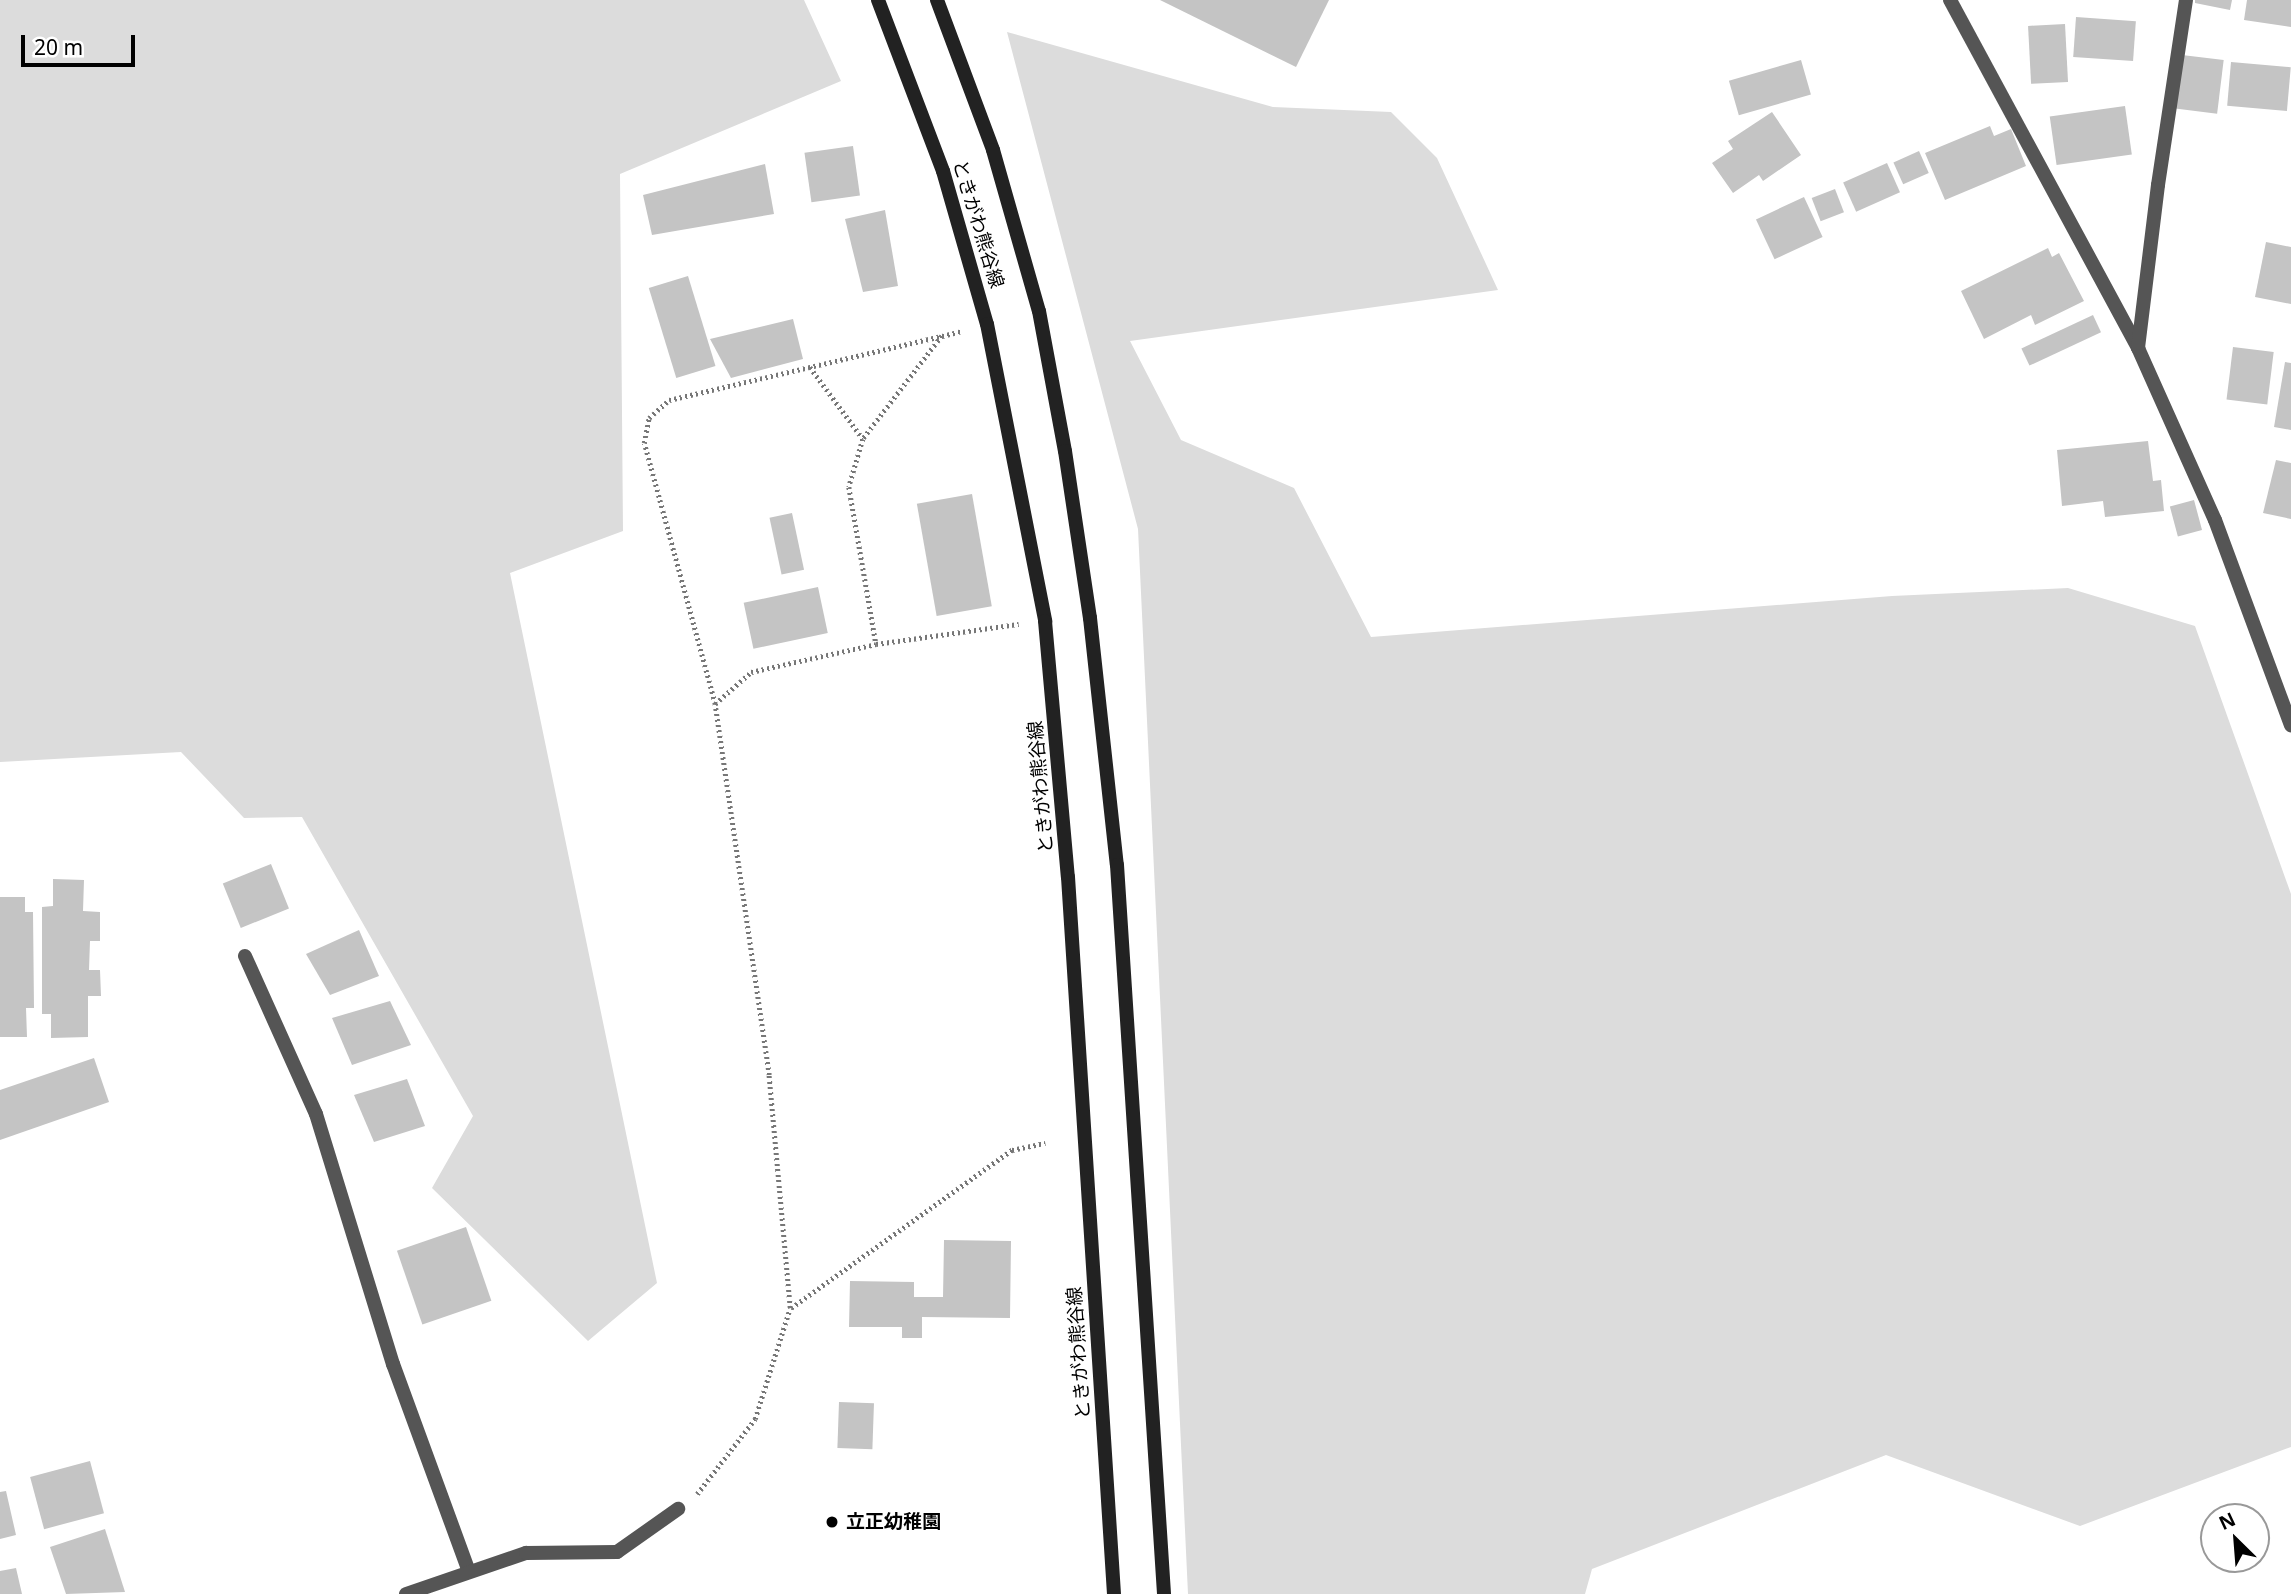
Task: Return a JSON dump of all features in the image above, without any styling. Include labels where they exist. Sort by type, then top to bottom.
[{"type":"main road","name":"ときがわ熊谷線","points":[[878,0],[943,172],[988,324],[1045,621],[1068,877],[1114,1594]]},
{"type":"main road","name":"ときがわ熊谷線","points":[[937,0],[993,150],[1039,311],[1065,451],[1090,618],[1117,865],[1164,1594]]},
{"type":"street","points":[[1950,0],[2138,348],[2215,520],[2291,725]]},
{"type":"street","points":[[2138,348],[2158,184],[2186,0]]},
{"type":"street","points":[[245,956],[316,1114],[393,1364],[469,1572]]},
{"type":"street","points":[[406,1594],[526,1553],[617,1552],[678,1509]]},
{"type":"path","points":[[678,1509],[691,1502],[755,1419],[790,1308],[769,1075],[715,704],[644,443],[649,418],[669,400],[942,336],[863,439],[849,487],[876,644]]},
{"type":"path","points":[[810,368],[863,439]]},
{"type":"path","points":[[715,704],[751,672],[876,644],[1045,621]]},
{"type":"path","points":[[790,1308],[1012,1150],[1045,1143]]},
{"type":"shaded area","points":[[0,0],[804,0],[841,81],[620,174],[623,531],[510,573],[657,1283],[588,1341],[432,1188],[473,1116],[302,817],[244,818],[181,752],[0,762]]},
{"type":"shaded area","points":[[1007,32],[1273,107],[1391,112],[1437,158],[1498,290],[1130,341],[1181,440],[1294,488],[1371,637],[1892,596],[2068,588],[2195,626],[2291,894],[2291,1447],[2080,1526],[1886,1455],[1592,1569],[1585,1594],[1188,1594],[1138,529]]},
{"type":"building","points":[[1160,0],[1329,0],[1296,67]]},
{"type":"building","points":[[2195,0],[2232,0],[2230,10],[2195,3]]},
{"type":"building","points":[[2247,0],[2291,0],[2291,27],[2244,20]]},
{"type":"building","points":[[2076,17],[2136,21],[2133,61],[2073,57]]},
{"type":"building","points":[[2065,24],[2068,82],[2031,84],[2028,26]]},
{"type":"building","points":[[2182,55],[2224,60],[2217,114],[2175,109]]},
{"type":"building","points":[[1801,60],[1811,95],[1739,115],[1729,81]]},
{"type":"building","points":[[2231,62],[2291,67],[2287,111],[2227,106]]},
{"type":"building","points":[[2125,106],[2132,155],[2057,165],[2050,117]]},
{"type":"building","points":[[1772,112],[1801,155],[1763,181],[1759,175],[1733,193],[1712,163],[1733,149],[1728,141]]},
{"type":"building","points":[[1990,126],[1994,136],[2011,129],[2026,166],[1945,200],[1925,153]]},
{"type":"building","points":[[853,146],[860,196],[811,202],[804,153]]},
{"type":"building","points":[[1919,151],[1929,173],[1903,184],[1893,162]]},
{"type":"building","points":[[1887,163],[1900,192],[1856,212],[1843,183]]},
{"type":"building","points":[[765,164],[774,214],[652,235],[643,195]]},
{"type":"building","points":[[1835,189],[1844,212],[1821,221],[1812,198]]},
{"type":"building","points":[[1804,197],[1823,237],[1775,259],[1756,219]]},
{"type":"building","points":[[885,210],[898,286],[863,292],[845,219]]},
{"type":"building","points":[[2266,242],[2291,247],[2291,304],[2255,297]]},
{"type":"building","points":[[2048,248],[2052,257],[2059,253],[2084,301],[2035,325],[2031,315],[1984,339],[1961,291]]},
{"type":"building","points":[[688,276],[715,366],[676,378],[649,288]]},
{"type":"building","points":[[2093,315],[2101,332],[2029,366],[2021,348]]},
{"type":"building","points":[[793,319],[803,359],[731,378],[710,339]]},
{"type":"building","points":[[2233,347],[2274,352],[2267,405],[2227,400]]},
{"type":"building","points":[[2285,362],[2291,363],[2291,430],[2274,427]]},
{"type":"building","points":[[2148,441],[2153,481],[2161,480],[2164,511],[2105,517],[2103,501],[2062,506],[2057,450]]},
{"type":"building","points":[[2276,460],[2291,463],[2291,519],[2263,513]]},
{"type":"building","points":[[972,494],[992,606],[937,616],[917,504]]},
{"type":"building","points":[[2194,500],[2202,530],[2178,536],[2170,506]]},
{"type":"building","points":[[792,513],[804,570],[782,575],[770,518]]},
{"type":"building","points":[[818,587],[828,633],[753,649],[744,603]]},
{"type":"building","points":[[271,864],[289,909],[241,928],[223,883]]},
{"type":"building","points":[[53,879],[84,880],[83,911],[100,912],[100,941],[90,941],[89,970],[100,970],[101,996],[88,996],[88,1037],[51,1038],[51,1014],[42,1014],[42,907],[53,906]]},
{"type":"building","points":[[0,897],[25,897],[25,912],[33,912],[34,1008],[26,1008],[27,1037],[0,1037]]},
{"type":"building","points":[[359,930],[379,976],[330,995],[306,954]]},
{"type":"building","points":[[390,1001],[411,1045],[352,1065],[332,1018]]},
{"type":"building","points":[[94,1058],[109,1102],[0,1140],[0,1090]]},
{"type":"building","points":[[407,1079],[425,1126],[374,1142],[354,1095]]},
{"type":"building","points":[[466,1227],[491,1301],[422,1325],[397,1251]]},
{"type":"building","points":[[944,1240],[1011,1241],[1010,1318],[922,1317],[922,1338],[902,1338],[902,1327],[849,1327],[850,1281],[914,1282],[914,1297],[943,1297]]},
{"type":"building","points":[[839,1402],[874,1403],[872,1449],[837,1448]]},
{"type":"building","points":[[90,1461],[104,1513],[44,1529],[30,1477]]},
{"type":"building","points":[[6,1491],[16,1535],[0,1539],[0,1492]]},
{"type":"building","points":[[105,1529],[125,1592],[66,1594],[50,1547]]},
{"type":"building","points":[[16,1568],[22,1594],[0,1594],[0,1571]]},
{"type":"place","name":"立正幼稚園","points":[[832,1522]]}]
